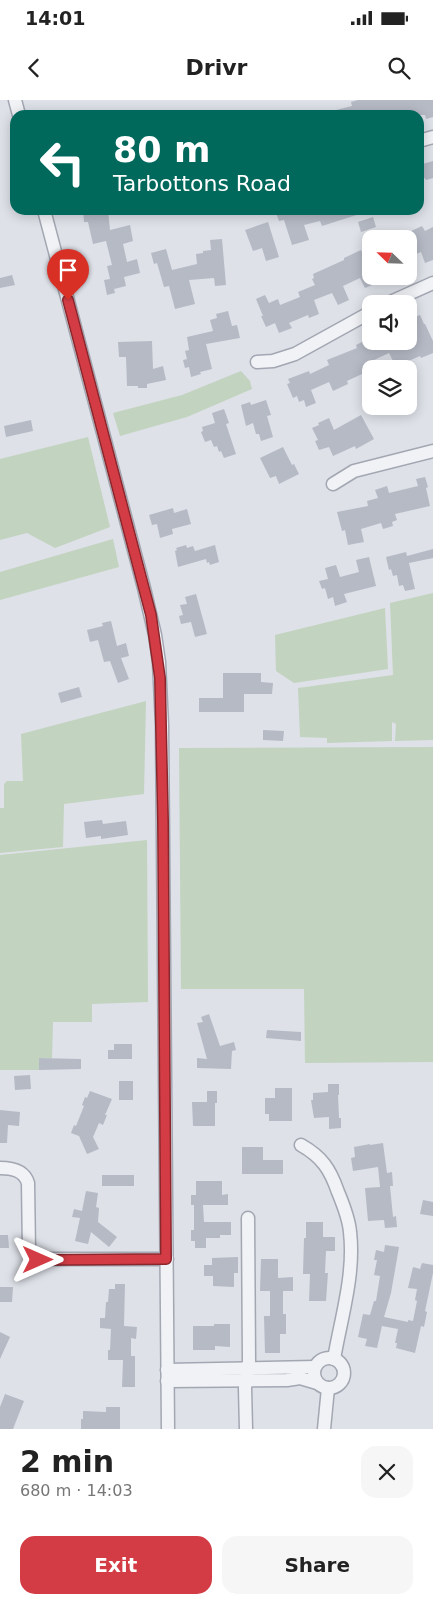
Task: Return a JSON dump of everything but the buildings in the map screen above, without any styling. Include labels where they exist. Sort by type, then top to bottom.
[{"type":"street","points":[[45,215],[142,579],[151,615],[159,662],[162,725],[168,1429]]},
{"type":"street","points":[[408,295],[432,285]]},
{"type":"street","points":[[258,362],[273,362],[294,354],[362,317]]},
{"type":"street","points":[[333,484],[354,471],[433,451]]},
{"type":"street","points":[[300,1145],[314,1153],[324,1164],[335,1183],[350,1230],[352,1253],[334,1358]]},
{"type":"street","points":[[0,1168],[19,1171],[27,1178],[29,1251],[32,1258],[38,1260],[166,1259]]},
{"type":"street","points":[[246,1429],[248,1218]]},
{"type":"street","points":[[248,1374],[287,1380],[300,1378],[322,1386],[335,1387],[341,1383],[344,1376],[344,1369],[340,1362],[334,1358],[322,1359],[315,1367],[314,1377],[322,1386],[324,1429]]},
{"type":"street","points":[[167,1375],[248,1374],[315,1367]]},
{"type":"green space","points":[[241,371],[250,381],[252,389],[187,417],[120,436],[113,413],[182,395]]},
{"type":"green space","points":[[88,437],[110,527],[55,548],[27,533],[0,540],[0,459]]},
{"type":"green space","points":[[113,539],[119,567],[0,600],[0,572]]},
{"type":"green space","points":[[433,593],[433,740],[395,741],[396,724],[392,722],[392,741],[327,743],[327,738],[300,737],[298,688],[393,675],[390,603]]},
{"type":"green space","points":[[385,608],[388,669],[294,683],[276,671],[275,635]]},
{"type":"green space","points":[[146,701],[144,794],[64,804],[63,847],[0,853],[0,808],[4,808],[4,784],[7,781],[23,781],[21,734]]},
{"type":"green space","points":[[433,747],[433,1062],[305,1063],[304,989],[181,989],[179,748]]},
{"type":"green space","points":[[147,840],[148,1002],[92,1004],[92,1022],[53,1022],[52,1058],[39,1058],[39,1070],[0,1070],[0,855]]},
{"type":"route","points":[[38,1260],[166,1259],[163,821],[160,678],[151,615],[68,300]]}]
